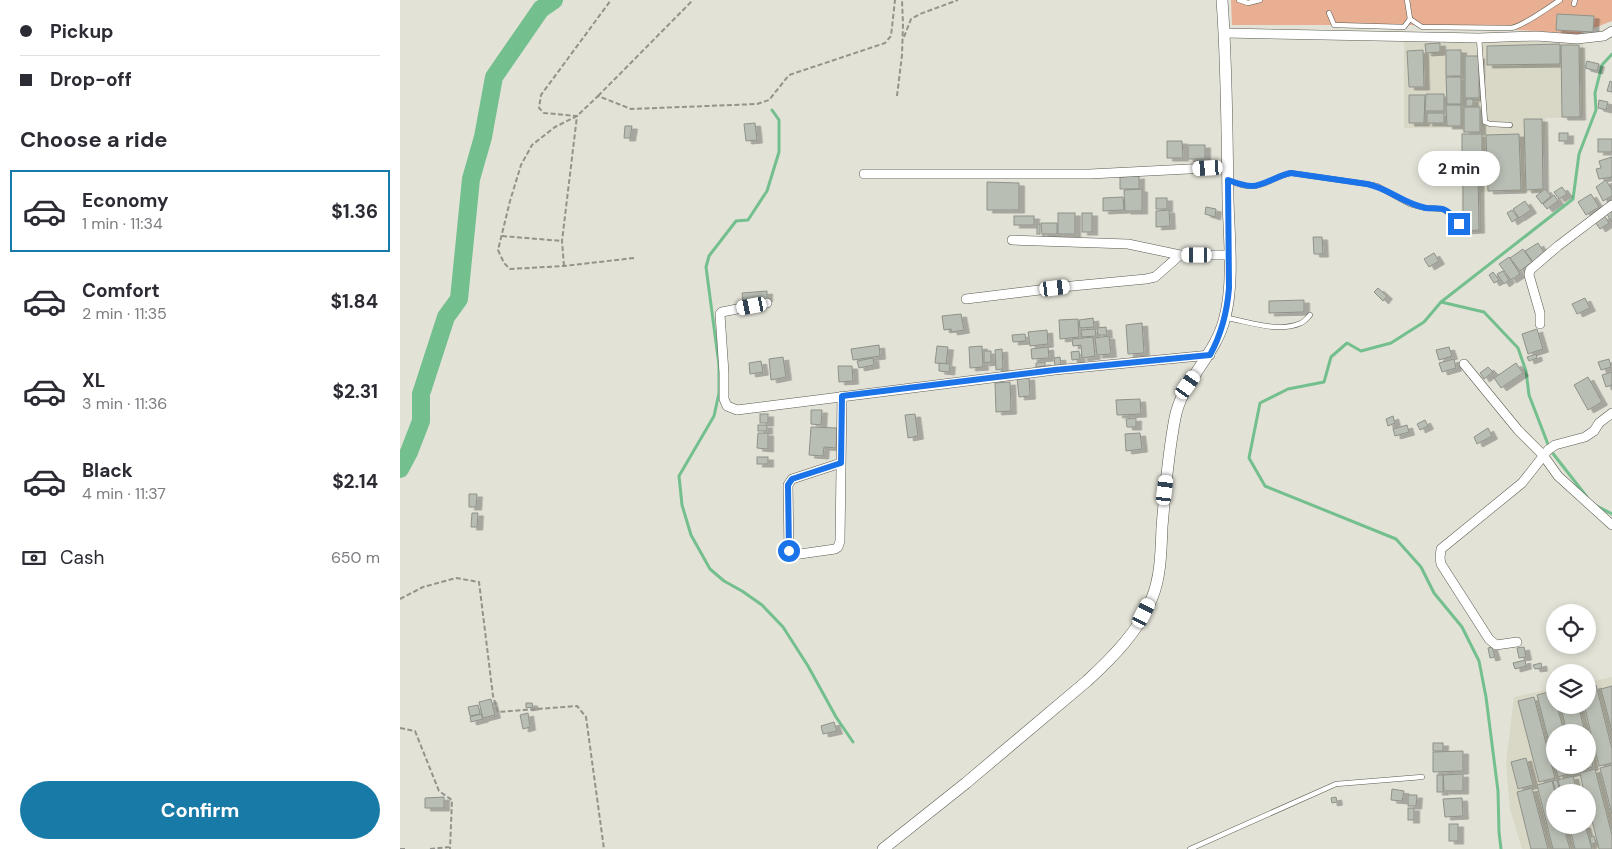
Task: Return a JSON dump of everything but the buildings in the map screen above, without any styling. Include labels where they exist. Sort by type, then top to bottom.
[{"type":"street","points":[[883,849],[966,783],[1087,681],[1120,647],[1144,613],[1152,598],[1160,566],[1165,490],[1175,415],[1188,385],[1210,355],[1219,337],[1225,318],[1229,288],[1225,33],[1222,0]]},
{"type":"street","points":[[1225,33],[1480,38],[1536,36],[1577,39],[1604,36],[1612,31]]},
{"type":"street","points":[[864,174],[1090,174],[1228,166]]},
{"type":"street","points":[[1540,324],[1540,313],[1529,275],[1530,270],[1612,205]]},
{"type":"street","points":[[1012,240],[1128,244],[1180,255],[1229,255]]},
{"type":"street","points":[[966,299],[1146,279],[1155,277],[1180,255]]},
{"type":"street","points":[[767,303],[720,314],[724,399],[727,406],[737,410],[1055,370],[1210,355]]},
{"type":"street","points":[[1464,364],[1518,430],[1543,454],[1558,476],[1612,525]]},
{"type":"street","points":[[841,463],[792,479],[788,485],[789,551],[793,555],[835,549],[839,545],[841,463],[842,396]]},
{"type":"street","points":[[1517,642],[1499,646],[1494,644],[1441,564],[1441,549],[1522,483],[1543,454],[1555,445],[1585,437],[1594,432],[1599,423],[1612,413]]},
{"type":"lane","points":[[1239,0],[1240,2],[1248,3],[1260,0]]},
{"type":"lane","points":[[1329,12],[1334,25],[1404,27],[1410,19],[1407,0]]},
{"type":"lane","points":[[1410,19],[1422,27],[1518,27],[1560,0]]},
{"type":"lane","points":[[1480,38],[1485,122],[1510,126]]},
{"type":"lane","points":[[1228,180],[1245,186],[1254,186],[1291,173],[1367,184],[1377,186],[1410,204],[1426,208],[1443,209],[1452,215],[1459,224]]},
{"type":"lane","points":[[1225,318],[1282,327],[1302,323],[1310,316]]},
{"type":"lane","points":[[1190,849],[1336,784],[1422,777]]},
{"type":"path","points":[[577,116],[544,113],[539,108],[541,95],[611,0]]},
{"type":"path","points":[[634,258],[564,266],[510,269],[504,263],[498,250],[521,165],[532,146],[555,127],[577,116],[693,0]]},
{"type":"path","points":[[598,96],[631,109],[757,104],[769,100],[789,76],[886,43],[891,36],[894,0]]},
{"type":"path","points":[[897,96],[903,39],[902,0]]},
{"type":"path","points":[[903,39],[911,18],[958,0]]},
{"type":"path","points":[[564,266],[562,241],[577,116]]},
{"type":"path","points":[[502,236],[562,241]]},
{"type":"path","points":[[400,599],[423,587],[456,578],[479,582],[493,696],[498,712],[577,706],[586,717],[604,849]]},
{"type":"path","points":[[400,728],[415,731],[439,791],[452,800],[450,848],[430,849]]},
{"type":"path","points":[[400,848],[405,849]]},
{"type":"shaded area","points":[[1231,0],[1612,0],[1612,21],[1578,34],[1445,25],[1232,25]]},
{"type":"shaded area","points":[[1404,42],[1583,42],[1583,118],[1545,118],[1544,189],[1541,192],[1481,192],[1481,232],[1461,232],[1462,128],[1404,128]]},
{"type":"shaded area","points":[[1612,677],[1612,849],[1522,849],[1510,809],[1506,763],[1514,697],[1546,690],[1546,714],[1596,714],[1596,680]]},
{"type":"waterway","points":[[400,469],[421,421],[421,394],[446,317],[459,299],[471,179],[483,137],[494,77],[541,9],[554,0]]},
{"type":"waterway","points":[[1501,849],[1498,791],[1486,697],[1479,661],[1462,627],[1434,593],[1421,567],[1396,539],[1265,486],[1249,458],[1260,403],[1288,389],[1324,382],[1331,357],[1347,343],[1361,351],[1391,343],[1424,322],[1441,302],[1573,199],[1579,154],[1596,110],[1595,93],[1602,65],[1612,54]]},
{"type":"waterway","points":[[772,110],[779,120],[779,152],[767,191],[748,220],[736,221],[709,256],[706,267],[719,365],[719,393],[714,416],[679,476],[682,505],[691,535],[710,569],[724,581],[762,605],[783,627],[808,666],[836,717],[853,742]]},
{"type":"waterway","points":[[1441,302],[1484,312],[1518,348],[1526,371],[1529,395],[1549,447]]},
{"type":"waterway","points":[[1551,451],[1587,497]]},
{"type":"waterway","points":[[1595,505],[1612,514]]},
{"type":"route","points":[[789,551],[788,485],[792,479],[841,463],[842,396],[1055,370],[1210,355],[1222,330],[1228,305],[1228,180],[1245,186],[1254,186],[1291,173],[1367,184],[1377,186],[1410,204],[1426,208],[1443,209],[1452,215],[1459,224]]}]
